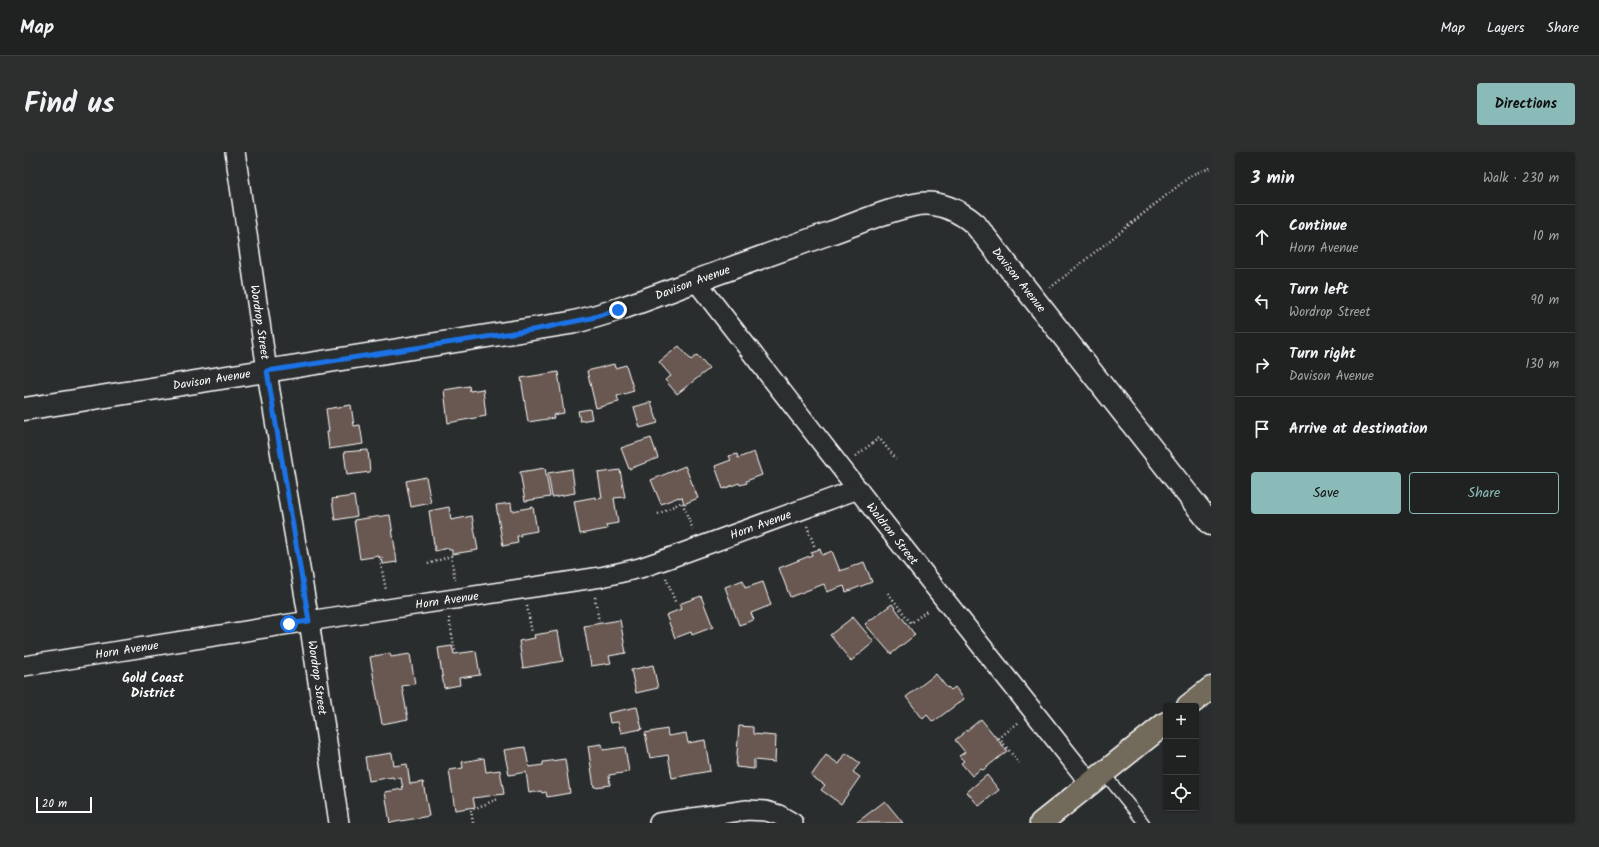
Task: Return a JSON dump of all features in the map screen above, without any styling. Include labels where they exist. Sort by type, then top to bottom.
[{"type":"main road","points":[[1192,703],[1211,688]]},
{"type":"main road","points":[[1041,823],[1163,725]]},
{"type":"street","name":"Wordrop Street","points":[[235,152],[267,371],[309,621],[339,823]]},
{"type":"street","name":"Davison Avenue","points":[[24,409],[570,323],[613,312],[898,209],[920,204],[929,204],[957,211],[970,220],[986,238],[1211,524]]},
{"type":"street","name":"Waldron Street","points":[[696,281],[858,489],[1097,778]]},
{"type":"street","name":"Horn Avenue","points":[[24,666],[601,577],[640,568],[858,489]]},
{"type":"street","points":[[659,823],[747,810],[766,811],[779,815],[793,823]]},
{"type":"lane","points":[[1097,778],[1144,823]]},
{"type":"path","points":[[1047,290],[1193,174],[1211,168]]},
{"type":"path","points":[[856,456],[879,438],[896,459]]},
{"type":"path","points":[[658,514],[682,502],[694,532]]},
{"type":"path","points":[[806,524],[816,548]]},
{"type":"path","points":[[428,564],[451,556],[456,582]]},
{"type":"path","points":[[380,560],[387,593]]},
{"type":"path","points":[[666,577],[676,604]]},
{"type":"path","points":[[888,593],[911,623],[932,607]]},
{"type":"path","points":[[595,595],[599,622]]},
{"type":"path","points":[[526,606],[532,633]]},
{"type":"path","points":[[449,616],[455,651]]},
{"type":"path","points":[[1019,763],[1000,738],[1021,721]]},
{"type":"path","points":[[473,823],[471,810],[498,799]]},
{"type":"building","points":[[679,346],[691,360],[697,355],[709,369],[677,394],[665,380],[671,376],[659,362]]},
{"type":"building","points":[[614,364],[615,368],[626,365],[634,391],[617,396],[619,402],[596,408],[587,371]]},
{"type":"building","points":[[558,372],[564,413],[553,415],[554,418],[528,422],[521,378]]},
{"type":"building","points":[[469,386],[470,391],[483,389],[486,416],[448,423],[444,390]]},
{"type":"building","points":[[651,402],[658,423],[640,428],[634,407]]},
{"type":"building","points":[[351,405],[354,426],[360,425],[363,444],[329,449],[327,431],[329,431],[326,409]]},
{"type":"building","points":[[590,409],[592,419],[580,421],[578,411]]},
{"type":"building","points":[[651,438],[658,458],[629,469],[621,448]]},
{"type":"building","points":[[368,450],[370,472],[347,475],[344,452]]},
{"type":"building","points":[[754,452],[762,475],[746,481],[747,483],[740,485],[739,483],[723,489],[715,466],[731,460],[729,456],[737,454],[738,458]]},
{"type":"building","points":[[685,466],[698,498],[684,504],[682,497],[679,497],[661,504],[651,480]]},
{"type":"building","points":[[545,468],[550,497],[525,501],[520,472]]},
{"type":"building","points":[[572,469],[575,493],[552,497],[548,473]]},
{"type":"building","points":[[620,470],[625,497],[614,498],[618,523],[606,525],[607,529],[580,534],[574,501],[596,497],[596,499],[602,498],[598,473]]},
{"type":"building","points":[[426,477],[431,503],[411,507],[406,481]]},
{"type":"building","points":[[354,496],[357,516],[335,520],[332,499]]},
{"type":"building","points":[[511,503],[512,511],[533,507],[537,531],[520,534],[521,536],[517,536],[518,543],[503,546],[496,505]]},
{"type":"building","points":[[449,507],[451,520],[472,516],[478,550],[452,554],[452,550],[449,550],[448,548],[435,551],[429,511]]},
{"type":"building","points":[[390,515],[397,562],[383,564],[382,557],[379,558],[379,556],[360,559],[354,520]]},
{"type":"building","points":[[820,549],[822,555],[832,551],[840,571],[864,562],[872,582],[846,592],[844,586],[827,592],[824,584],[790,597],[779,568],[812,555],[811,552]]},
{"type":"building","points":[[743,580],[745,588],[763,582],[771,605],[751,613],[754,620],[739,625],[725,587]]},
{"type":"building","points":[[701,596],[713,627],[692,635],[691,632],[675,638],[666,615],[681,609],[679,604]]},
{"type":"building","points":[[892,604],[915,635],[891,654],[865,624]]},
{"type":"building","points":[[853,617],[874,642],[851,661],[830,635]]},
{"type":"building","points":[[620,620],[626,653],[609,656],[611,663],[591,666],[584,626]]},
{"type":"building","points":[[558,631],[563,661],[523,668],[519,641],[535,638],[534,635]]},
{"type":"building","points":[[452,646],[454,654],[476,651],[480,675],[459,678],[460,685],[444,688],[438,648]]},
{"type":"building","points":[[390,653],[391,657],[410,654],[415,684],[402,686],[408,719],[382,724],[370,657]]},
{"type":"building","points":[[653,665],[658,688],[636,693],[631,670]]},
{"type":"building","points":[[936,674],[947,688],[948,687],[951,690],[955,687],[964,699],[933,722],[927,715],[923,719],[906,697]]},
{"type":"building","points":[[637,707],[642,729],[621,733],[618,722],[610,723],[608,713]]},
{"type":"building","points":[[981,719],[1007,751],[983,770],[981,769],[972,776],[961,763],[964,761],[959,756],[965,752],[955,740]]},
{"type":"building","points":[[739,726],[753,727],[753,734],[776,736],[775,762],[754,760],[754,769],[736,767]]},
{"type":"building","points":[[667,729],[668,736],[686,733],[688,743],[705,740],[710,771],[672,778],[668,755],[650,758],[645,733]]},
{"type":"building","points":[[602,744],[603,750],[625,747],[629,772],[609,775],[610,785],[594,787],[588,746]]},
{"type":"building","points":[[525,747],[529,767],[543,765],[543,762],[565,759],[570,793],[547,797],[546,792],[542,793],[541,791],[529,793],[526,772],[509,775],[504,750]]},
{"type":"building","points":[[392,753],[394,766],[407,764],[410,784],[423,782],[429,816],[390,823],[385,792],[403,789],[401,778],[394,779],[393,777],[369,781],[365,757]]},
{"type":"building","points":[[846,753],[860,763],[853,772],[860,777],[841,804],[821,790],[825,785],[811,776],[826,755],[839,764]]},
{"type":"building","points":[[484,758],[486,772],[500,770],[504,794],[473,798],[475,807],[455,810],[449,770],[463,768],[462,762]]},
{"type":"building","points":[[987,775],[999,790],[979,806],[967,792]]},
{"type":"building","points":[[885,801],[903,823],[856,823]]},
{"type":"district","name":"Gold Coast District","points":[[153,686]]},
{"type":"route","points":[[289,624],[309,621],[267,371],[538,329],[602,316],[618,310]]}]
